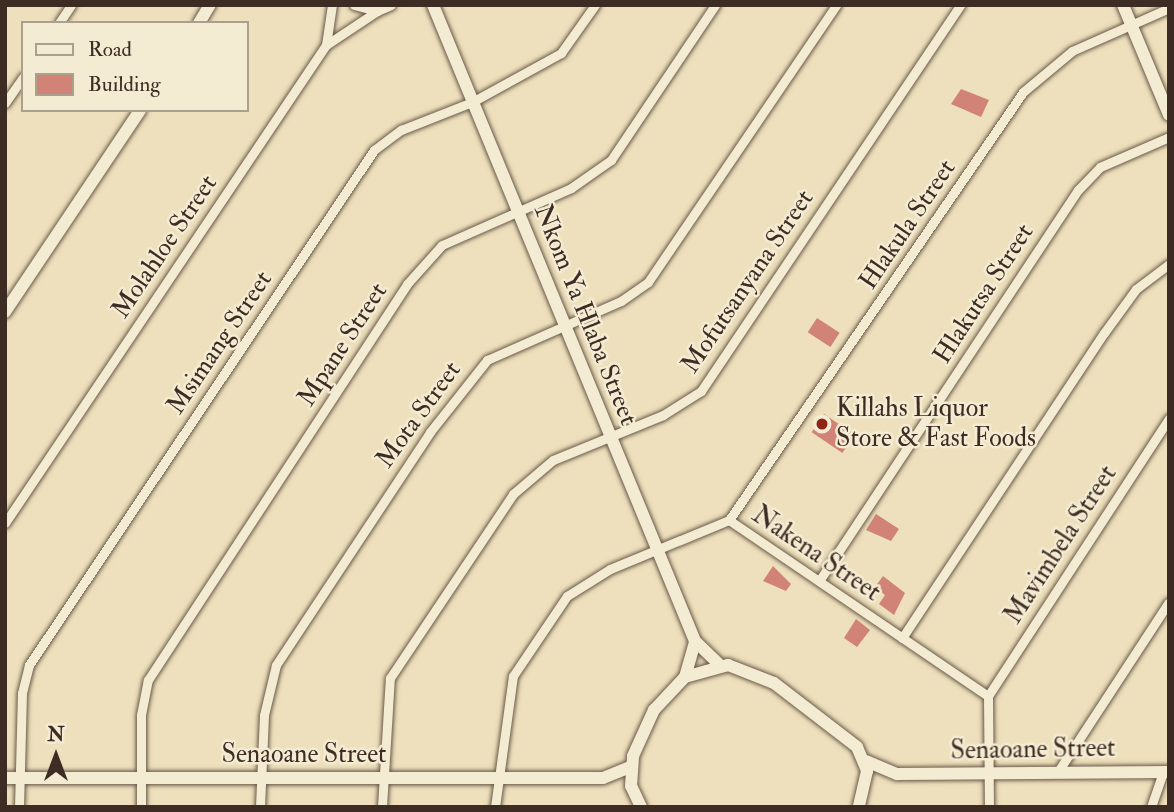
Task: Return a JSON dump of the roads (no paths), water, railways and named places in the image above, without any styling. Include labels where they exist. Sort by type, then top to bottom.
[{"type":"street","points":[[60,21],[71,5]]},
{"type":"street","points":[[200,21],[210,5]]},
{"type":"street","points":[[326,45],[332,5]]},
{"type":"street","points":[[354,5],[377,11]]},
{"type":"street","name":"Molahloe Street","points":[[5,523],[326,45],[377,11],[391,5]]},
{"type":"street","name":"Nkom Ya Hlaba Street","points":[[433,5],[695,641],[721,666]]},
{"type":"street","name":"Msimang Street","points":[[19,807],[22,693],[29,665],[374,150],[401,130],[472,102],[561,53],[595,5]]},
{"type":"street","name":"Mpane Street","points":[[141,807],[148,680],[407,284],[442,245],[571,188],[611,160],[715,5]]},
{"type":"street","name":"Mota Street","points":[[260,807],[260,778],[269,687],[317,597],[472,375],[506,349],[621,301],[670,256],[836,5]]},
{"type":"street","name":"Mofutsanyana Street","points":[[382,807],[385,695],[418,631],[530,473],[611,438],[701,391],[960,5]]},
{"type":"street","points":[[1123,5],[1169,116]]},
{"type":"street","name":"Hlakula Street","points":[[729,520],[1023,92],[1072,51],[1169,8]]},
{"type":"street","points":[[5,103],[21,80]]},
{"type":"street","points":[[5,312],[139,112]]},
{"type":"street","name":"Hlakutsa Street","points":[[819,581],[1077,190],[1100,167],[1169,137]]},
{"type":"street","points":[[902,638],[1104,333],[1136,289],[1169,264]]},
{"type":"street","name":"Mavimbela Street","points":[[988,696],[1169,418]]},
{"type":"street","name":"Nakena Street","points":[[495,807],[507,694],[519,662],[567,596],[657,548],[729,520],[988,696]]},
{"type":"street","points":[[1057,773],[1169,603]]},
{"type":"street","points":[[641,807],[633,792],[632,766],[654,710],[685,677],[695,641]]},
{"type":"street","points":[[685,677],[721,666],[742,666],[774,683],[843,733],[866,761],[867,787],[859,807]]},
{"type":"street","points":[[988,696],[989,807]]},
{"type":"street","name":"Senaoane Street","points":[[866,761],[897,774]]},
{"type":"street","name":"Senaoane Street","points":[[5,778],[603,778],[632,766]]},
{"type":"street","points":[[1152,807],[1166,772]]},
{"type":"street","name":"Senaoane Street","points":[[867,787],[897,774],[1166,772]]},
{"type":"street","name":"Senaoane Street","points":[[603,778],[633,792]]},
{"type":"place","name":"Killahs Liquor Store & Fast Foods","points":[[822,424]]}]
